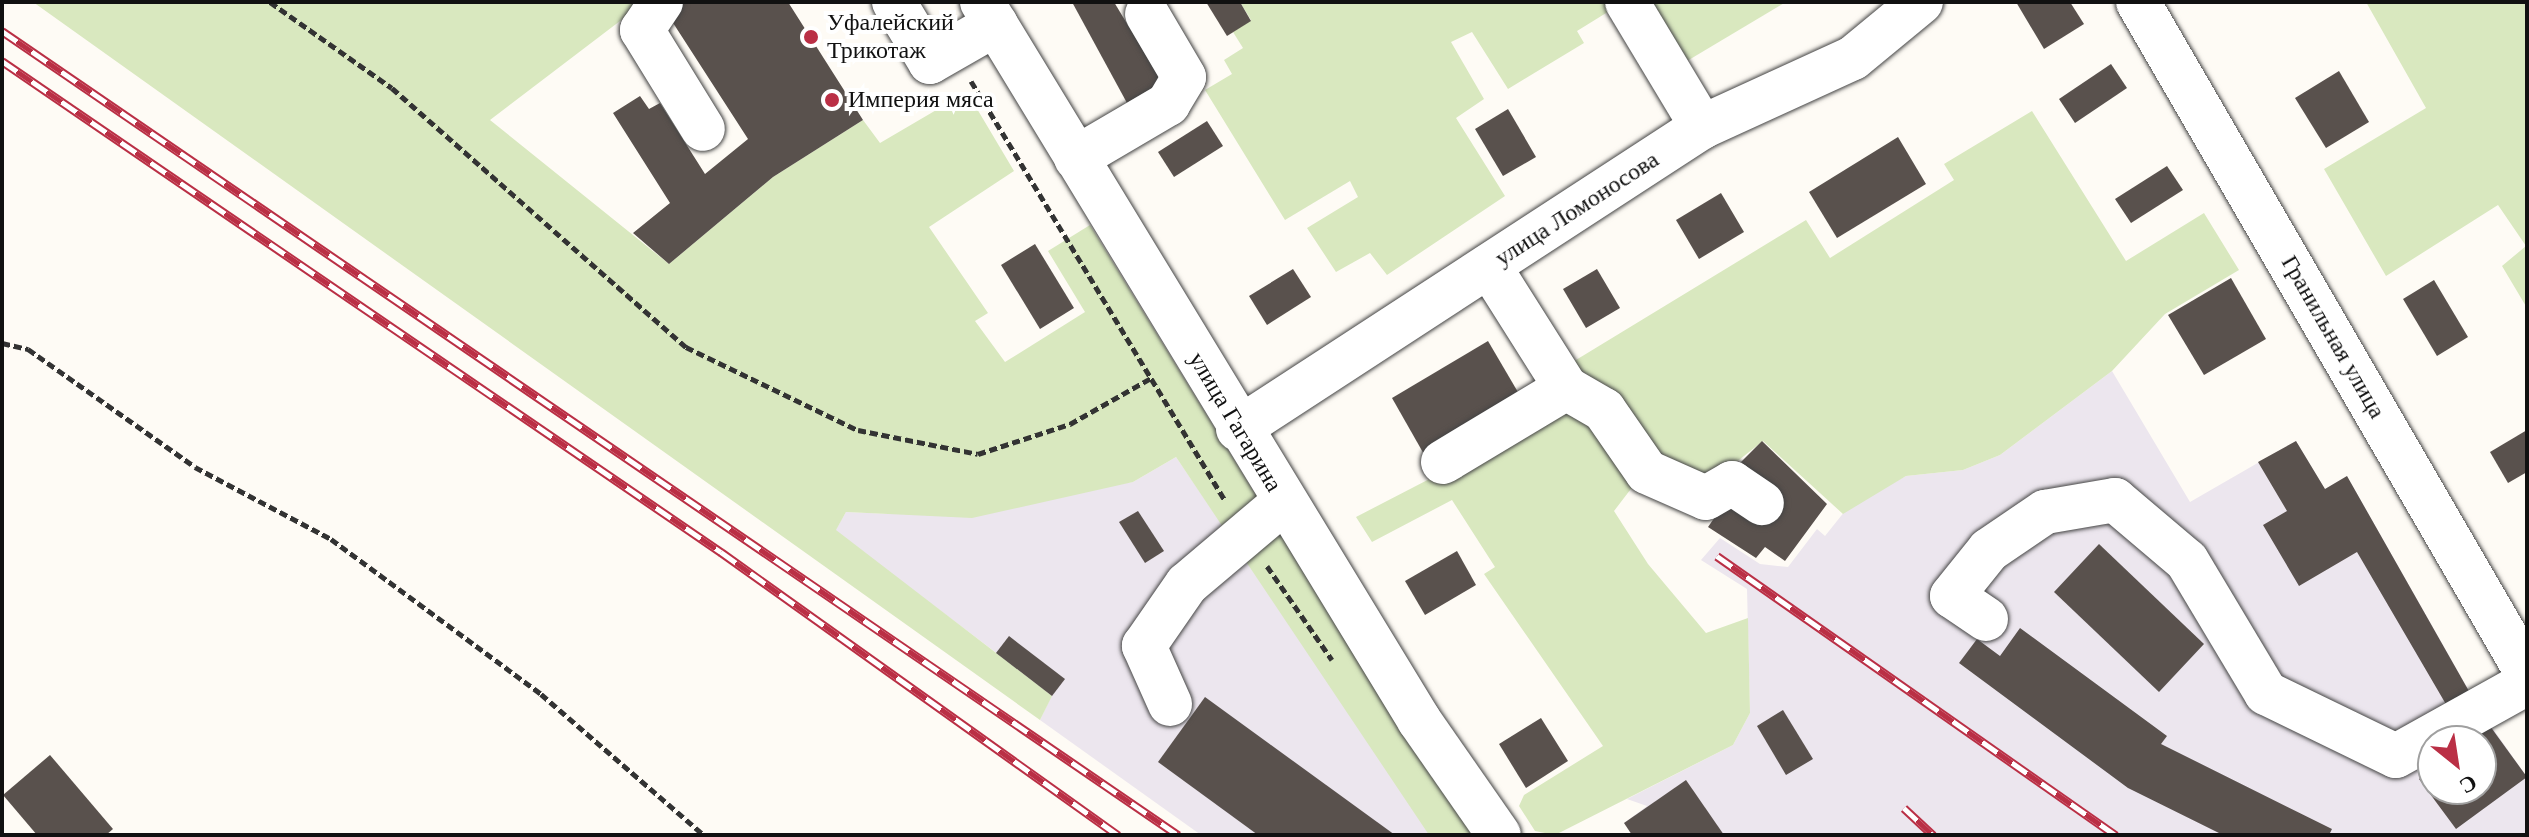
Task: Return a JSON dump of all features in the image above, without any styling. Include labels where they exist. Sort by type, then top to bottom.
[{"type":"street","points":[[661,2],[642,30],[703,129]]},
{"type":"street","points":[[894,2],[930,62],[952,49],[989,13]]},
{"type":"street","points":[[1627,2],[1702,127]]},
{"type":"street","name":"улица Ломоносова","points":[[1238,429],[1702,127],[1853,58],[1921,2]]},
{"type":"street","name":"Гранильная улица","points":[[2138,2],[2527,673]]},
{"type":"street","name":"улица Гагарина","points":[[989,13],[1238,429],[1499,835]]},
{"type":"street","points":[[1076,158],[1168,104],[1184,77],[1147,14]]},
{"type":"street","points":[[1489,266],[1566,388],[1604,410],[1647,472],[1706,498],[1732,483],[1762,503]]},
{"type":"street","points":[[1443,462],[1566,388]]},
{"type":"street","points":[[1986,619],[1952,596],[1989,550],[2045,512],[2115,500],[2187,561],[2266,693],[2396,756],[2527,683]]},
{"type":"street","points":[[1170,704],[1144,646],[1187,584],[1284,502]]},
{"type":"path","points":[[270,2],[392,88],[686,347],[858,430],[978,454],[1070,424],[1151,378]]},
{"type":"path","points":[[952,49],[1245,532],[1334,664]]},
{"type":"path","points":[[2,343],[28,349],[195,467],[331,539],[541,694],[704,835]]},
{"type":"shaded area","points":[[2112,371],[2190,502],[2296,441],[2325,489],[2347,476],[2491,725],[2417,725],[2417,805],[2497,805],[2497,734],[2527,777],[2527,835],[1632,835],[1624,823],[1647,806],[1627,799],[1733,745],[1750,713],[1747,589],[1701,560],[1720,538],[1760,564],[1788,567],[1817,529],[1825,536],[1849,506],[1906,476],[1963,470],[2000,455]]},
{"type":"shaded area","points":[[1176,457],[1431,832],[1429,835],[1201,835],[1040,720],[1052,695],[835,531],[846,512],[890,514],[1133,482]]},
{"type":"green space","points":[[33,2],[645,2],[490,120],[669,264],[773,177],[863,120],[880,143],[967,92],[1014,171],[929,227],[988,313],[975,321],[1005,362],[1085,312],[1048,251],[1090,225],[1348,645],[1476,835],[1429,835],[1176,457],[1133,482],[972,518],[846,512],[836,530],[1052,696],[1040,720]]},
{"type":"green space","points":[[1240,2],[1606,2],[1611,10],[1577,31],[1584,43],[1508,89],[1472,32],[1451,42],[1484,99],[1456,118],[1505,196],[1387,275],[1370,253],[1336,272],[1307,228],[1358,197],[1350,181],[1285,220],[1205,90],[1232,74],[1224,60],[1243,48],[1233,32],[1251,20]]},
{"type":"green space","points":[[1644,2],[1786,2],[1682,64]]},
{"type":"green space","points":[[2366,2],[2527,2],[2527,308],[2502,266],[2526,246],[2498,205],[2386,276],[2324,169],[2426,108]]},
{"type":"green space","points":[[2032,111],[2126,261],[2204,213],[2239,270],[2165,314],[2112,371],[2000,455],[1963,470],[1906,476],[1843,514],[1763,441],[1711,482],[1651,452],[1610,392],[1571,363],[1806,220],[1830,258],[1954,180],[1944,164]]},
{"type":"green space","points":[[1574,404],[1637,481],[1614,511],[1648,564],[1706,633],[1748,618],[1750,713],[1733,745],[1555,835],[1535,831],[1519,806],[1524,795],[1603,746],[1484,574],[1495,567],[1452,500],[1372,542],[1356,517]]},
{"type":"building","points":[[681,2],[788,2],[863,120],[773,177],[669,264],[633,233],[670,203],[613,113],[640,96],[649,109],[660,103],[705,174],[748,139],[666,12]]},
{"type":"building","points":[[1072,2],[1114,2],[1162,82],[1127,103]]},
{"type":"building","points":[[1206,2],[1240,2],[1251,21],[1227,36]]},
{"type":"building","points":[[2016,2],[2070,2],[2084,24],[2044,49]]},
{"type":"building","points":[[2111,64],[2127,88],[2075,123],[2059,99]]},
{"type":"building","points":[[2339,71],[2369,122],[2326,148],[2295,98]]},
{"type":"building","points":[[1508,109],[1536,157],[1503,176],[1475,129]]},
{"type":"building","points":[[1207,121],[1223,146],[1174,177],[1158,152]]},
{"type":"building","points":[[1898,137],[1926,184],[1837,238],[1809,192]]},
{"type":"building","points":[[2167,166],[2183,190],[2131,223],[2115,199]]},
{"type":"building","points":[[1721,193],[1744,232],[1699,259],[1676,220]]},
{"type":"building","points":[[1035,244],[1074,308],[1040,329],[1001,265]]},
{"type":"building","points":[[1293,269],[1311,297],[1267,325],[1249,296]]},
{"type":"building","points":[[1597,269],[1620,308],[1586,328],[1563,289]]},
{"type":"building","points":[[2231,278],[2266,339],[2204,375],[2168,315]]},
{"type":"building","points":[[2434,280],[2468,337],[2437,356],[2403,299]]},
{"type":"building","points":[[1488,341],[1522,399],[1425,456],[1392,398]]},
{"type":"building","points":[[2527,430],[2527,472],[2508,483],[2490,452]]},
{"type":"building","points":[[1762,441],[1827,504],[1785,561],[1765,547],[1756,558],[1708,527],[1726,501],[1767,522],[1784,502],[1741,462]]},
{"type":"building","points":[[2296,441],[2325,489],[2347,476],[2470,693],[2447,706],[2357,552],[2299,586],[2263,525],[2287,511],[2258,462]]},
{"type":"building","points":[[1138,511],[1164,551],[1145,563],[1119,522]]},
{"type":"building","points":[[2099,544],[2204,644],[2159,692],[2054,592]]},
{"type":"building","points":[[1457,551],[1476,585],[1425,615],[1405,581]]},
{"type":"building","points":[[2020,628],[2167,736],[2161,744],[2332,829],[2329,835],[2223,835],[2128,788],[1959,663],[1977,639],[2000,656]]},
{"type":"building","points":[[1009,636],[1065,679],[1052,696],[996,653]]},
{"type":"building","points":[[1205,697],[1395,835],[1258,835],[1158,762]]},
{"type":"building","points":[[1783,710],[1813,759],[1786,775],[1757,726]]},
{"type":"building","points":[[1541,718],[1568,761],[1526,788],[1499,744]]},
{"type":"building","points":[[2497,736],[2527,777],[2497,799]]},
{"type":"building","points":[[50,755],[113,829],[106,835],[37,835],[3,795]]},
{"type":"building","points":[[1686,780],[1724,835],[1632,835],[1624,823]]},
{"type":"building","points":[[2438,805],[2489,805],[2456,829]]},
{"type":"railway","points":[[2,31],[1178,835]]},
{"type":"railway","points":[[2,61],[721,552],[1118,835]]},
{"type":"railway","points":[[1717,556],[2116,835]]},
{"type":"railway","points":[[1904,808],[1933,835]]},
{"type":"place","name":"Уфалейский Трикотаж","points":[[811,37]]},
{"type":"place","name":"Империя мяса","points":[[832,100]]}]
